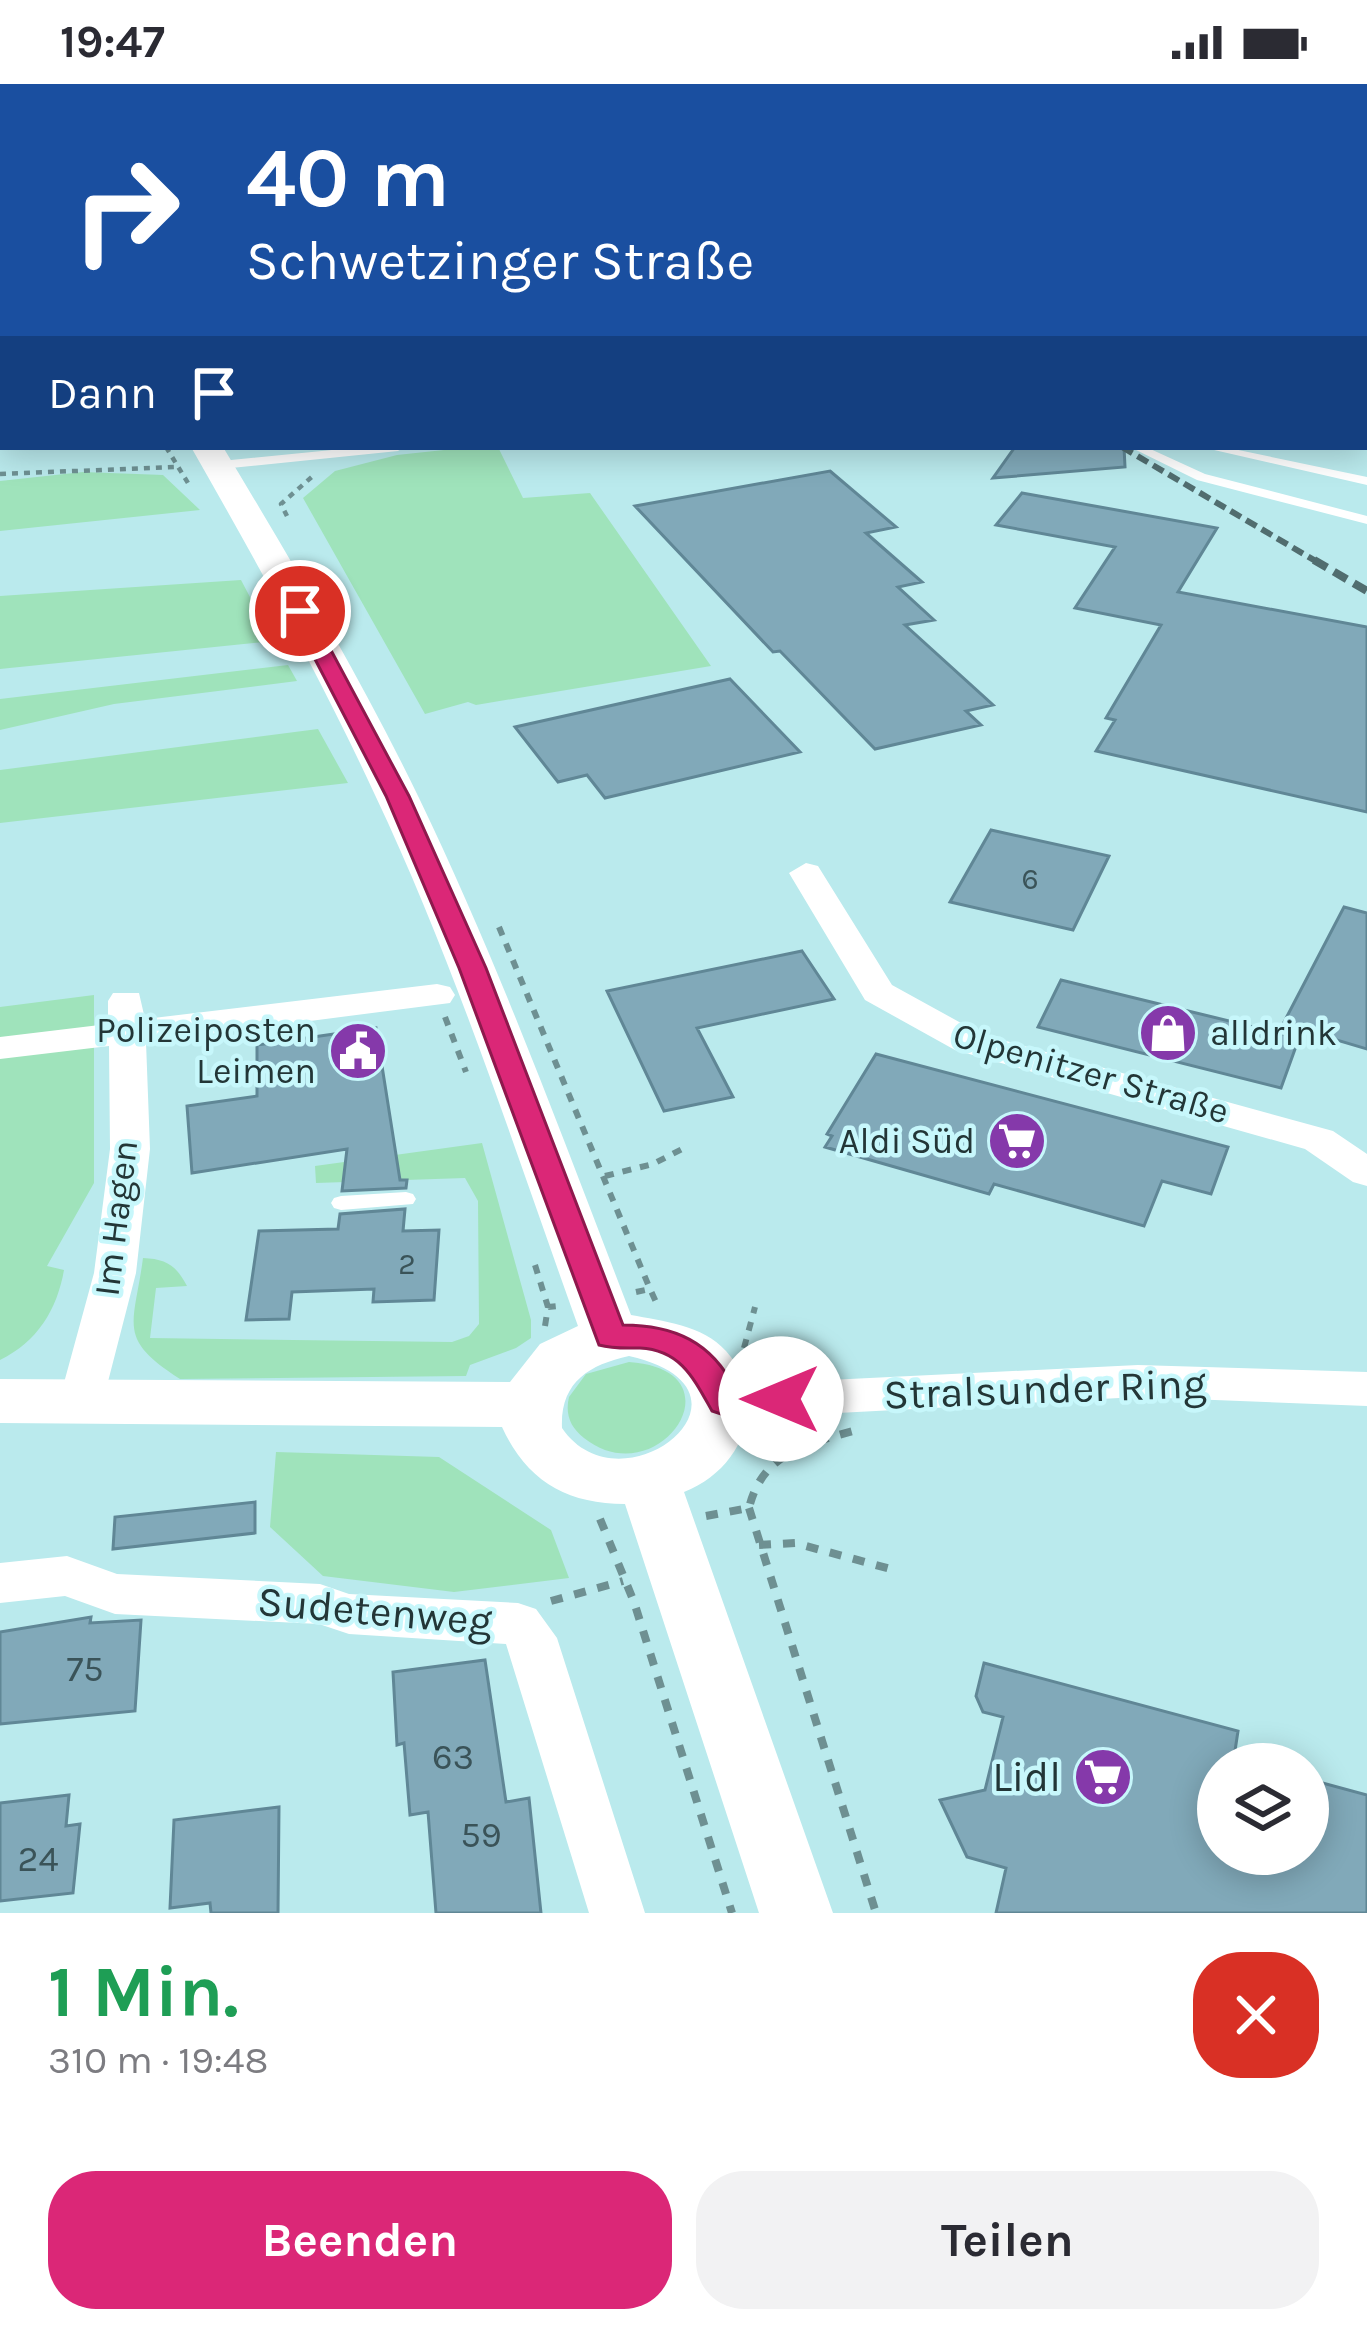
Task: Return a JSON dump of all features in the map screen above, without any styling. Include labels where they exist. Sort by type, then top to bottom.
[{"type":"main road","points":[[224,474],[398,796],[473,968],[611,1336]]},
{"type":"main road","points":[[611,1336],[647,1336],[681,1347],[732,1379],[722,1420],[708,1448],[680,1468],[649,1479],[604,1480],[569,1468],[543,1447],[529,1406],[549,1366],[576,1347],[611,1336]]},
{"type":"main road","points":[[0,1401],[529,1406]]},
{"type":"main road","points":[[649,1479],[796,1913]]},
{"type":"street","name":"Olpenitzer Straße","points":[[806,873],[878,992],[925,1022],[968,1042],[1319,1140],[1367,1173]]},
{"type":"street","points":[[0,1048],[125,1017],[437,995]]},
{"type":"street","name":"Im Hagen","points":[[81,1401],[115,1274],[130,1149],[125,1017]]},
{"type":"street","name":"Stralsunder Ring","points":[[732,1379],[1138,1381],[1367,1389]]},
{"type":"street","name":"Sudetenweg","points":[[0,1583],[67,1576],[115,1594],[320,1604],[350,1614],[518,1624],[532,1638],[617,1913]]},
{"type":"lane","points":[[224,474],[379,450]]},
{"type":"lane","points":[[1142,450],[1201,477],[1367,520]]},
{"type":"lane","points":[[1221,450],[1367,481]]},
{"type":"lane","points":[[341,1203],[406,1199]]},
{"type":"path","points":[[0,474],[224,474]]},
{"type":"path","points":[[605,1176],[653,1164],[686,1147]]},
{"type":"path","points":[[732,1379],[755,1307]]},
{"type":"path","points":[[749,1508],[876,1913]]},
{"type":"path","points":[[609,1535],[733,1913]]},
{"type":"path","points":[[759,1544],[795,1543],[898,1570]]},
{"type":"path","points":[[518,1624],[553,1600],[622,1581]]},
{"type":"green space","points":[[499,450],[523,498],[590,493],[711,666],[476,705],[468,702],[425,714],[303,498],[335,471],[397,455]]},
{"type":"green space","points":[[83,472],[163,475],[200,510],[0,531],[0,481]]},
{"type":"green space","points":[[241,580],[273,641],[0,669],[0,596]]},
{"type":"green space","points":[[288,665],[297,681],[114,704],[0,730],[0,699]]},
{"type":"green space","points":[[318,729],[348,783],[0,823],[0,770]]},
{"type":"green space","points":[[94,995],[94,1183],[47,1266],[64,1270],[50,1311],[25,1344],[0,1360],[0,1007]]},
{"type":"green space","points":[[482,1143],[531,1320],[531,1338],[516,1348],[470,1365],[466,1376],[180,1379],[138,1341],[134,1315],[143,1258],[169,1264],[187,1286],[156,1288],[150,1338],[452,1342],[469,1336],[479,1324],[478,1201],[465,1178],[316,1183],[315,1166]]},
{"type":"green space","points":[[629,1362],[663,1370],[681,1386],[685,1405],[678,1425],[661,1442],[639,1452],[612,1452],[575,1429],[568,1415],[569,1397],[586,1374]]},
{"type":"green space","points":[[276,1452],[439,1457],[551,1530],[569,1578],[454,1592],[323,1576],[270,1527]]},
{"type":"building","points":[[1013,450],[1124,450],[1125,467],[993,478]]},
{"type":"building","points":[[830,471],[896,527],[866,533],[922,582],[898,587],[934,620],[905,625],[993,705],[966,711],[981,725],[875,749],[780,651],[773,652],[635,506]]},
{"type":"building","points":[[1022,493],[1217,528],[1178,592],[1367,627],[1367,812],[1096,751],[1115,720],[1106,718],[1161,625],[1075,608],[1115,547],[996,525]]},
{"type":"building","points":[[730,679],[800,752],[605,798],[587,775],[558,782],[515,727]]},
{"type":"building","points":[[991,830],[1109,856],[1073,930],[950,902]]},
{"type":"building","points":[[1344,907],[1367,913],[1367,1049],[1283,1024]]},
{"type":"building","points":[[802,951],[834,999],[697,1028],[733,1097],[664,1111],[607,991]]},
{"type":"building","name":"alldrink","points":[[1061,980],[1299,1038],[1281,1088],[1038,1027]]},
{"type":"building","points":[[376,1028],[400,1180],[407,1180],[406,1188],[342,1191],[347,1149],[192,1173],[187,1106],[257,1096],[257,1045]]},
{"type":"building","name":"Aldi Süd","points":[[876,1054],[1228,1147],[1211,1194],[1162,1181],[1144,1226],[994,1184],[989,1194],[825,1147],[832,1136],[827,1134]]},
{"type":"building","points":[[405,1209],[403,1231],[439,1230],[434,1300],[373,1302],[374,1289],[292,1292],[289,1319],[246,1320],[259,1231],[338,1229],[340,1214]]},
{"type":"building","points":[[255,1502],[255,1533],[113,1549],[115,1517]]},
{"type":"building","points":[[91,1617],[90,1623],[141,1620],[135,1711],[0,1724],[0,1632]]},
{"type":"building","points":[[485,1660],[506,1802],[529,1798],[541,1913],[436,1913],[428,1812],[410,1815],[404,1743],[397,1745],[393,1672]]},
{"type":"building","name":"Lidl","points":[[984,1663],[1238,1731],[1236,1743],[1197,1743],[1197,1875],[1329,1875],[1329,1785],[1367,1795],[1367,1913],[996,1913],[1006,1868],[967,1857],[940,1800],[985,1790],[1003,1717],[983,1712],[976,1696]]},
{"type":"building","points":[[69,1795],[66,1826],[80,1824],[73,1893],[0,1901],[0,1803]]},
{"type":"building","points":[[279,1807],[278,1913],[211,1913],[210,1903],[170,1908],[174,1820]]},
{"type":"railway","points":[[1127,450],[1319,563]]},
{"type":"railway","points":[[1314,560],[1367,591]]},
{"type":"place","name":"alldrink","points":[[1168,1033]]},
{"type":"place","name":"Polizeiposten Leimen","points":[[358,1051]]},
{"type":"place","name":"Aldi Süd","points":[[1017,1141]]},
{"type":"place","name":"Lidl","points":[[1103,1777]]},
{"type":"route","points":[[300,611],[398,796],[473,968],[611,1336],[647,1336],[681,1347],[707,1366],[724,1402],[781,1399]]}]
